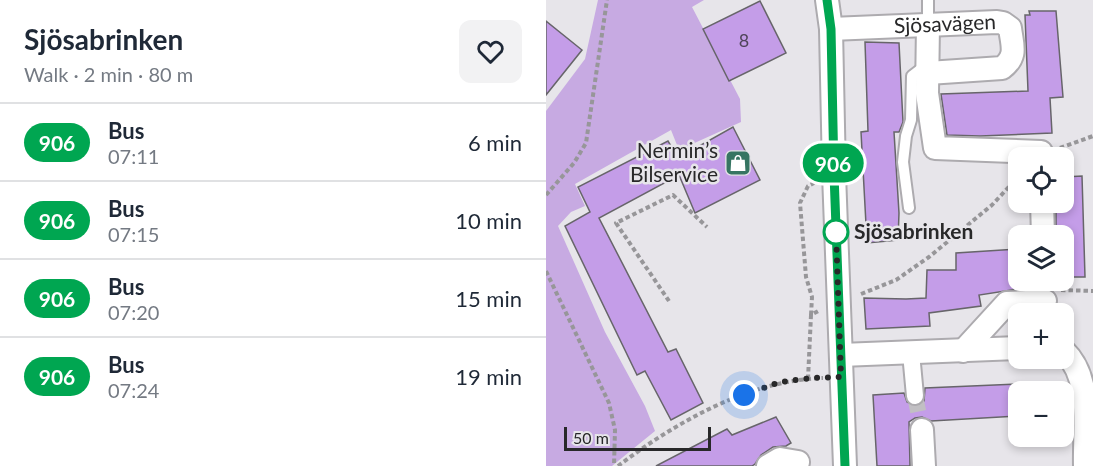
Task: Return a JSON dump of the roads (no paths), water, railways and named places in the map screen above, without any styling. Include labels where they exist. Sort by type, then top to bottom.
[{"type":"street","points":[[827,0],[831,29],[845,466]]},
{"type":"street","name":"Sjösavägen","points":[[831,29],[1003,23],[1010,28],[1013,54],[1010,62],[1002,68],[928,69]]},
{"type":"street","points":[[928,26],[927,93],[935,148],[1008,153]]},
{"type":"street","points":[[963,351],[1007,303],[1046,296]]},
{"type":"street","points":[[841,366],[911,353],[1008,349]]},
{"type":"street","points":[[911,353],[915,396]]},
{"type":"street","points":[[1074,363],[1082,378],[1084,391],[1085,466]]},
{"type":"street","points":[[922,430],[924,466]]},
{"type":"street","points":[[768,466],[780,459],[798,464]]},
{"type":"lane","points":[[928,0],[928,26]]},
{"type":"lane","points":[[909,208],[903,162],[906,136],[911,120],[912,76],[928,69]]},
{"type":"tunnel","points":[[915,396],[922,430]]},
{"type":"place","name":"Nermin’s Bilservice","points":[[738,163]]},
{"type":"place","name":"Sjösabrinken","points":[[836,232]]}]
